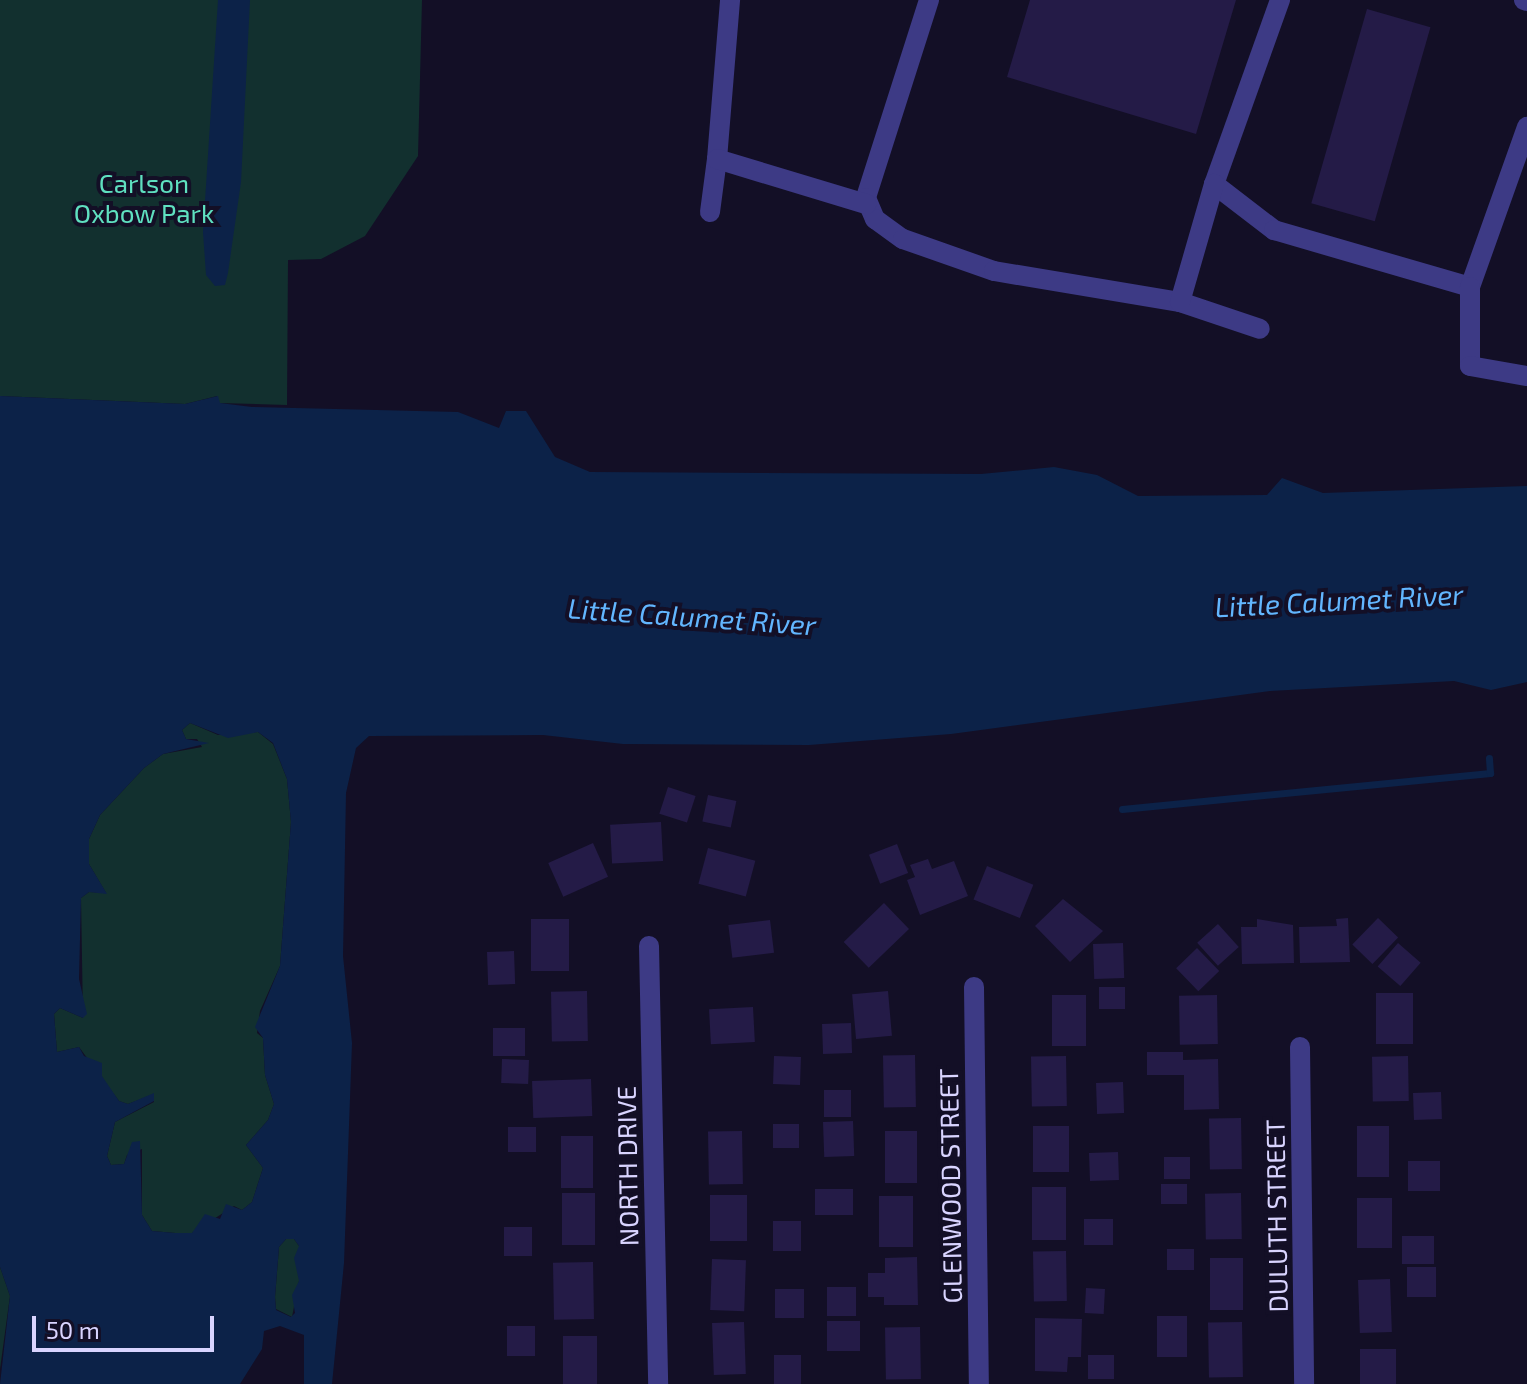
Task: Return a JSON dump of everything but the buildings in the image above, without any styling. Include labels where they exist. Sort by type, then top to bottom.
[{"type":"street","points":[[710,212],[730,0]]},
{"type":"street","points":[[866,204],[929,0]]},
{"type":"street","points":[[1180,302],[1214,184],[1280,0]]},
{"type":"street","points":[[1527,127],[1470,287],[1470,366],[1527,376]]},
{"type":"street","points":[[717,159],[866,204],[875,219],[895,235],[950,257],[1034,281],[1180,302],[1260,329]]},
{"type":"street","points":[[1214,184],[1274,230],[1470,287]]},
{"type":"street","name":"NORTH DRIVE","points":[[649,946],[658,1384]]},
{"type":"street","name":"GLENWOOD STREET","points":[[974,987],[979,1384]]},
{"type":"street","name":"DULUTH STREET","points":[[1300,1047],[1304,1384]]},
{"type":"green space","name":"Carlson Oxbow Park","points":[[0,0],[422,0],[418,156],[365,236],[321,259],[288,260],[287,405],[219,403],[217,396],[185,404],[0,396]]},
{"type":"green space","points":[[190,723],[218,735],[258,732],[273,744],[287,779],[291,822],[280,966],[260,1011],[257,1033],[263,1038],[265,1075],[274,1104],[268,1120],[246,1145],[263,1168],[252,1202],[242,1210],[234,1206],[192,1233],[175,1233],[152,1231],[142,1215],[142,1149],[127,1155],[124,1164],[111,1165],[107,1156],[115,1122],[154,1102],[154,1094],[128,1104],[119,1101],[79,1047],[57,1052],[54,1014],[60,1008],[83,1018],[81,898],[89,892],[106,893],[89,864],[89,839],[100,815],[144,768],[163,754],[202,747],[197,739],[186,739],[182,730]]},
{"type":"green space","points":[[286,1239],[294,1239],[299,1246],[299,1281],[292,1317],[276,1309],[275,1297],[279,1247]]},
{"type":"green space","points":[[0,1267],[10,1296],[0,1369]]},
{"type":"water","points":[[218,0],[250,0],[241,182],[225,285],[215,286],[206,275],[203,232]]},
{"type":"water","name":"Little Calumet River","points":[[0,396],[185,404],[218,396],[220,403],[252,407],[458,412],[499,428],[506,411],[526,411],[555,457],[590,472],[981,474],[1054,467],[1097,475],[1138,496],[1267,495],[1282,478],[1323,493],[1527,486],[1527,682],[1491,690],[1454,681],[1270,691],[951,734],[809,745],[623,744],[543,735],[369,736],[356,748],[346,793],[343,956],[352,1043],[344,1263],[332,1384],[304,1384],[304,1335],[280,1326],[264,1331],[262,1349],[240,1384],[0,1384],[10,1296],[0,1267]],"holes":[[[190,723],[228,738],[258,732],[273,743],[287,779],[291,822],[280,966],[255,1027],[263,1038],[265,1075],[274,1104],[268,1120],[246,1145],[263,1168],[252,1202],[242,1210],[226,1204],[220,1219],[205,1214],[192,1233],[175,1233],[152,1231],[142,1215],[140,1141],[132,1142],[124,1164],[111,1165],[107,1156],[115,1122],[154,1101],[154,1093],[128,1104],[119,1101],[102,1076],[102,1063],[84,1056],[79,1047],[57,1052],[54,1014],[60,1008],[83,1018],[87,1014],[79,979],[81,898],[89,892],[107,894],[89,864],[89,839],[100,815],[144,768],[163,754],[209,743],[186,739],[182,730]],[[286,1239],[294,1239],[299,1246],[294,1258],[299,1281],[292,1295],[295,1313],[291,1317],[276,1310],[275,1297],[279,1247]]]},
{"type":"waterway","points":[[1122,809],[1490,773],[1489,758]]}]
